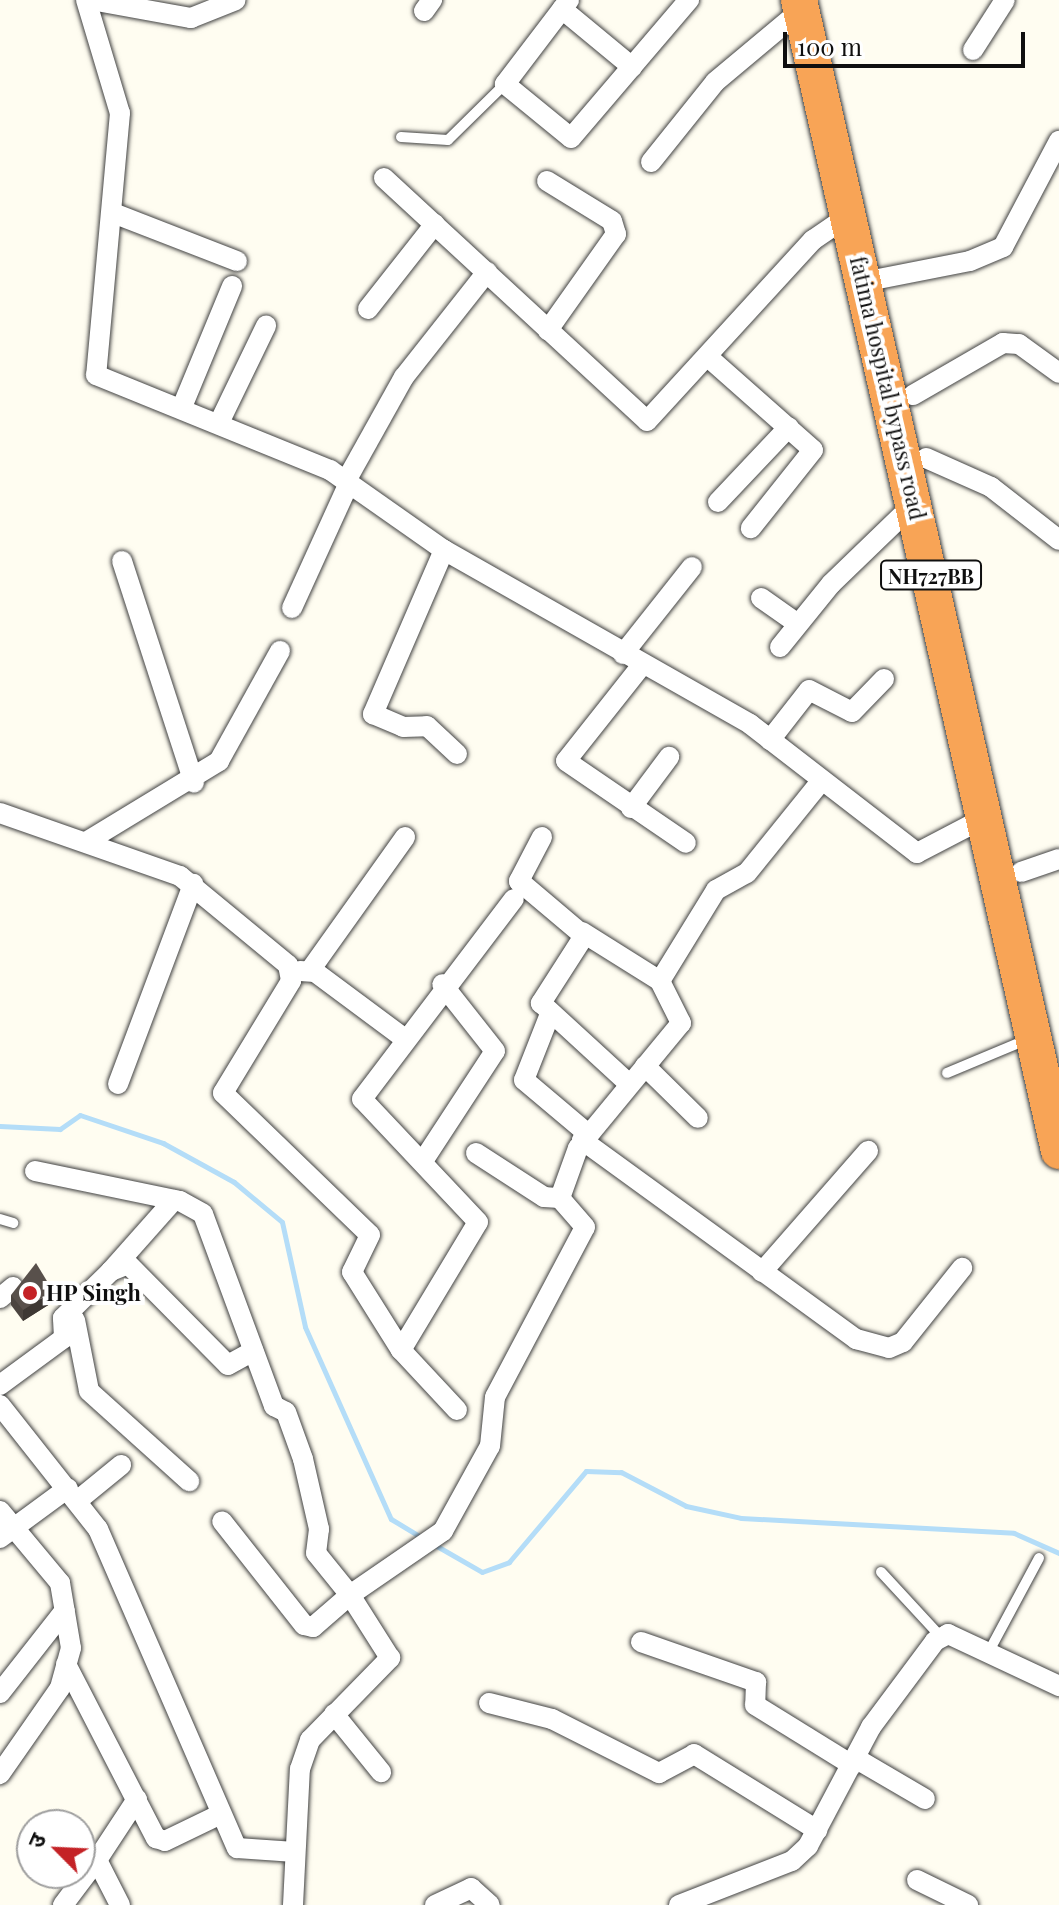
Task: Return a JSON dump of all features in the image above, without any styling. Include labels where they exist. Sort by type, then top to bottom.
[{"type":"highway","name":"fatima hospital bypass road","points":[[808,3],[848,216],[874,278],[913,395],[984,761],[984,818],[1047,1034]]},
{"type":"highway","name":"fatima hospital bypass road","points":[[808,3],[874,278],[915,503],[984,761],[1021,872],[1047,1034],[1059,1151]]},
{"type":"street","points":[[236,0],[191,18],[89,0],[120,113],[96,375],[220,421],[348,482],[444,550],[770,740],[922,854],[984,818]]},
{"type":"street","points":[[632,67],[566,4],[505,84],[571,138],[632,67],[689,0]]},
{"type":"street","points":[[973,50],[1005,0]]},
{"type":"street","points":[[651,162],[715,82],[808,3]]},
{"type":"street","points":[[874,278],[970,261],[1003,247],[1051,176],[1059,141]]},
{"type":"street","points":[[384,178],[647,421],[813,240],[848,216]]},
{"type":"street","points":[[547,181],[612,221],[616,234],[548,330]]},
{"type":"street","points":[[113,213],[237,261]]},
{"type":"street","points":[[368,309],[435,224]]},
{"type":"street","points":[[292,608],[348,482],[404,377],[487,272]]},
{"type":"street","points":[[182,407],[232,286]]},
{"type":"street","points":[[220,421],[266,326]]},
{"type":"street","points":[[913,395],[1003,343],[1019,344],[1059,373]]},
{"type":"street","points":[[708,357],[789,427],[812,455],[751,528]]},
{"type":"street","points":[[718,502],[789,427]]},
{"type":"street","points":[[926,458],[991,487],[1059,540]]},
{"type":"street","points":[[780,647],[798,624],[915,503]]},
{"type":"street","points":[[444,550],[373,714],[403,727],[427,726],[457,754]]},
{"type":"street","points":[[122,561],[194,783]]},
{"type":"street","points":[[623,654],[692,567]]},
{"type":"street","points":[[761,598],[798,624]]},
{"type":"street","points":[[86,842],[194,783],[243,726],[280,651]]},
{"type":"street","points":[[642,665],[566,761],[686,843]]},
{"type":"street","points":[[770,740],[809,690],[852,712],[884,679]]},
{"type":"street","points":[[631,808],[669,757]]},
{"type":"street","points":[[660,981],[716,890],[747,873],[822,780]]},
{"type":"street","points":[[0,813],[86,842],[193,884],[301,971],[404,1038]]},
{"type":"street","points":[[405,837],[301,971],[223,1093],[370,1235],[352,1272],[401,1350],[457,1410]]},
{"type":"street","points":[[542,837],[519,881],[582,932],[660,981],[683,1018],[585,1136],[560,1198]]},
{"type":"street","points":[[1021,872],[1059,859]]},
{"type":"street","points":[[118,1084],[193,884]]},
{"type":"street","points":[[401,1350],[478,1222],[362,1099],[442,984],[514,899]]},
{"type":"street","points":[[582,932],[582,943],[542,998],[550,1014],[629,1084]]},
{"type":"street","points":[[423,1161],[495,1051],[442,984]]},
{"type":"street","points":[[550,1014],[524,1080],[585,1136],[840,1331],[889,1348],[912,1334],[962,1268]]},
{"type":"street","points":[[645,1066],[698,1118]]},
{"type":"street","points":[[762,1272],[868,1151]]},
{"type":"street","points":[[222,1521],[304,1625],[313,1627],[350,1595],[415,1557],[443,1531],[490,1446],[495,1397],[585,1227],[560,1198],[544,1197],[476,1153]]},
{"type":"street","points":[[35,1171],[174,1200],[197,1208],[208,1224],[253,1351],[303,1459],[319,1529],[316,1553],[350,1595],[390,1658],[310,1740],[300,1769],[293,1905]]},
{"type":"street","points":[[0,1385],[64,1338],[63,1318],[111,1271],[174,1200]]},
{"type":"street","points":[[111,1271],[137,1268],[228,1365],[253,1351]]},
{"type":"street","points":[[74,1308],[89,1391],[189,1481]]},
{"type":"street","points":[[0,1405],[72,1494],[129,1595],[221,1814],[242,1851],[295,1852]]},
{"type":"street","points":[[0,1774],[60,1688],[66,1664],[65,1610],[60,1583],[4,1526],[72,1494],[121,1465]]},
{"type":"street","points":[[0,1693],[65,1610]]},
{"type":"street","points":[[679,1905],[792,1861],[817,1830],[854,1761],[941,1637],[1059,1686]]},
{"type":"street","points":[[641,1642],[756,1682],[755,1705],[925,1799]]},
{"type":"street","points":[[66,1664],[160,1841],[221,1814]]},
{"type":"street","points":[[489,1703],[552,1719],[659,1773],[694,1754],[817,1830]]},
{"type":"street","points":[[334,1714],[381,1772]]},
{"type":"street","points":[[63,1905],[137,1799]]},
{"type":"street","points":[[97,1860],[120,1905]]},
{"type":"street","points":[[917,1880],[968,1905]]},
{"type":"street","points":[[435,1905],[471,1888],[490,1905]]},
{"type":"lane","points":[[401,137],[448,140],[505,84]]},
{"type":"lane","points":[[947,1073],[1047,1034]]},
{"type":"lane","points":[[0,1219],[13,1223]]},
{"type":"lane","points":[[987,1655],[1039,1558]]},
{"type":"lane","points":[[881,1572],[941,1637]]},
{"type":"building","points":[[36,1263],[53,1291],[23,1310],[11,1295]]},
{"type":"waterway","points":[[0,1126],[60,1129],[80,1115],[163,1143],[234,1182],[282,1222],[305,1327],[391,1519],[423,1538]]},
{"type":"waterway","points":[[435,1545],[482,1572],[509,1562],[586,1471],[621,1472],[686,1506],[741,1518],[1014,1533],[1059,1553]]},
{"type":"place","name":"HP Singh","points":[[30,1293]]}]
